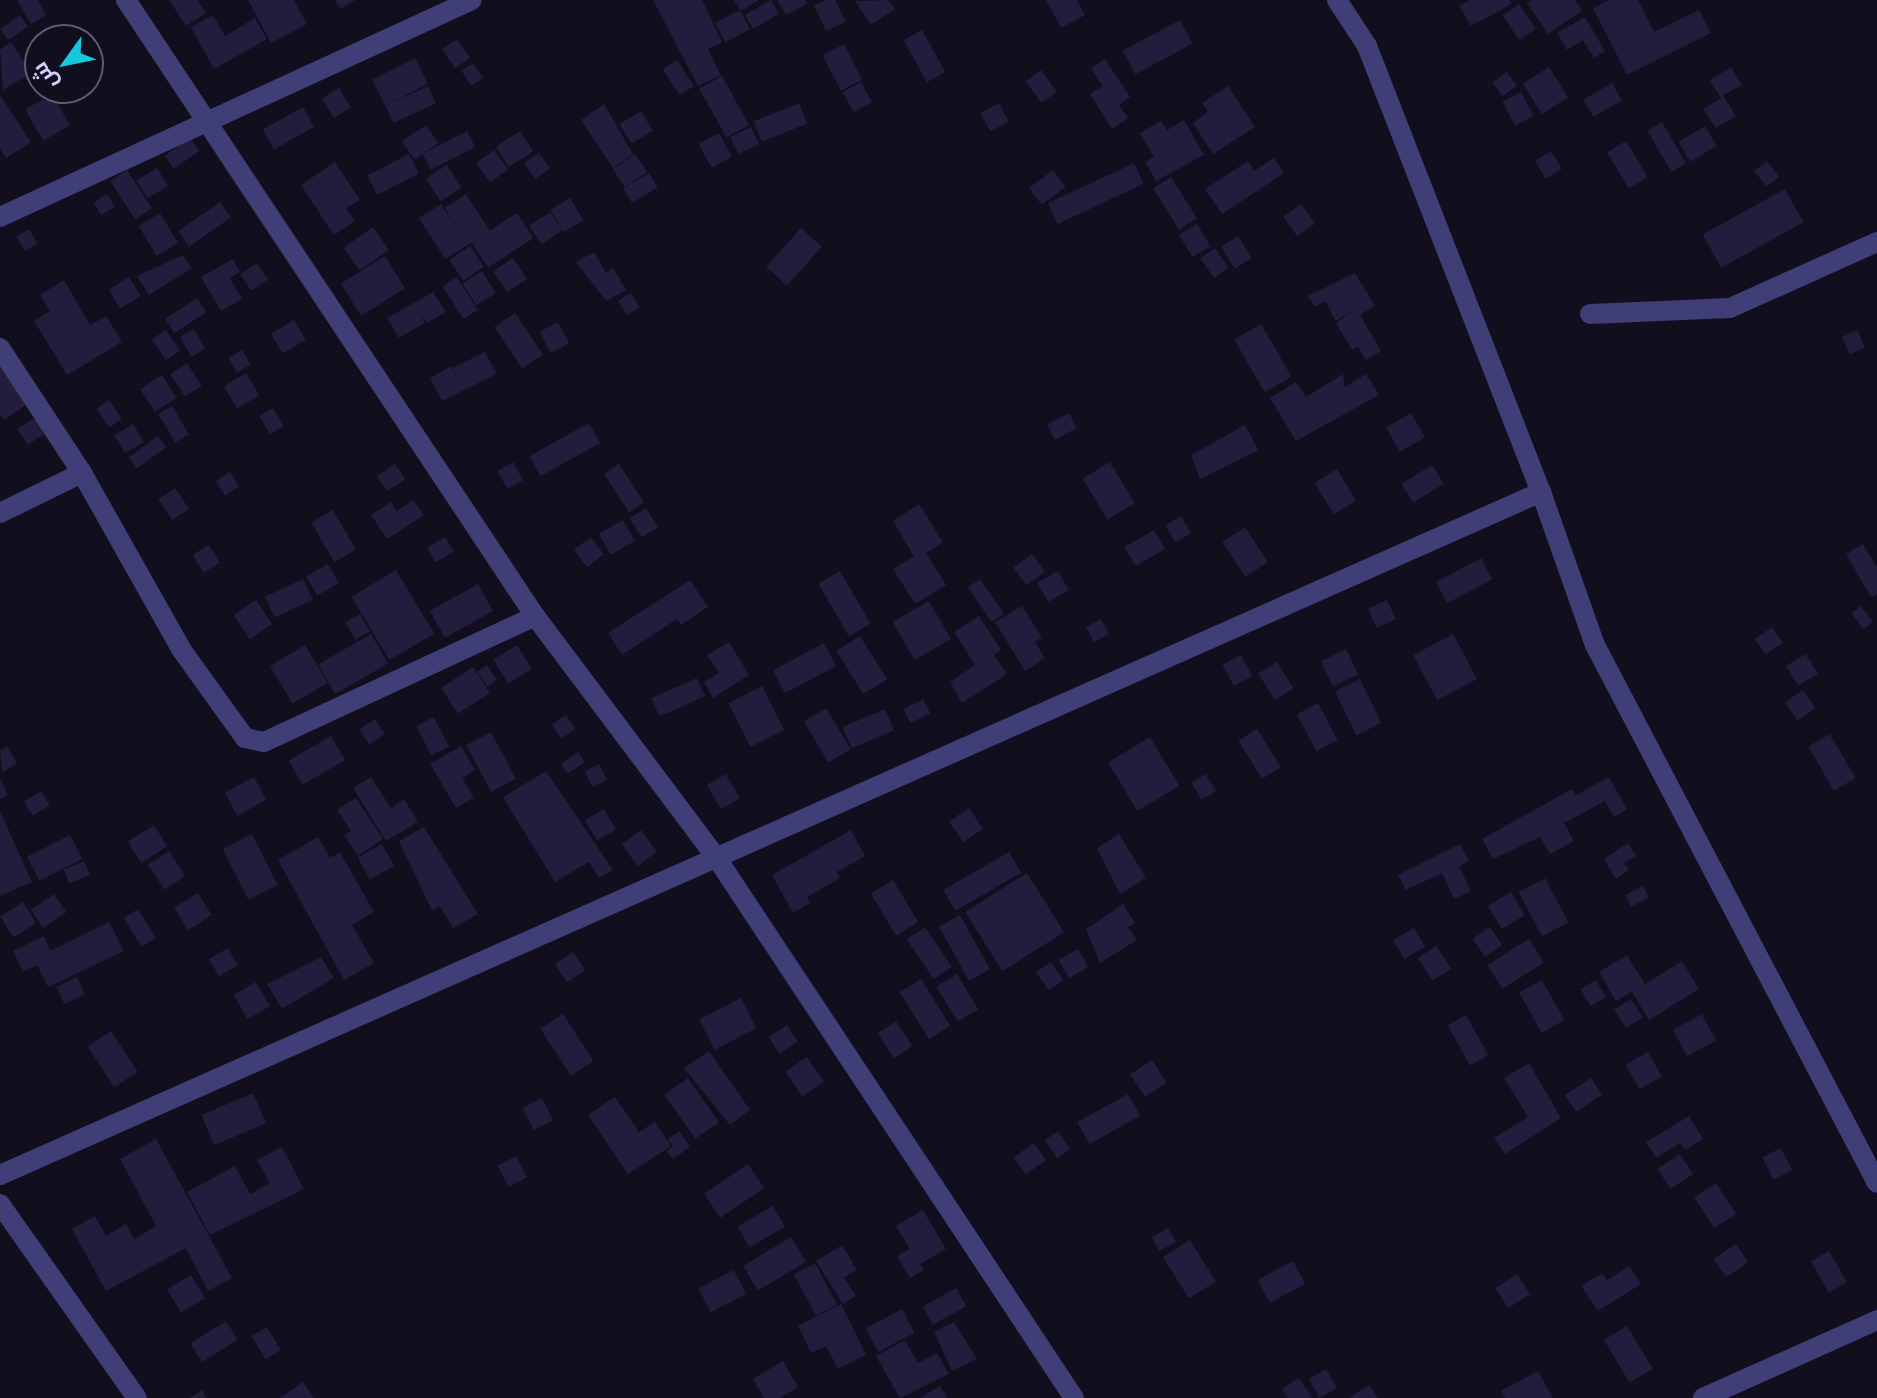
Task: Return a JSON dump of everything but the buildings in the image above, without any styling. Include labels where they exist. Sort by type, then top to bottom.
[{"type":"street","points":[[126,0],[210,122],[535,616],[718,860],[1074,1398]]},
{"type":"street","points":[[1337,0],[1367,46],[1541,492],[1595,645],[1877,1183]]},
{"type":"street","points":[[0,217],[210,122],[457,3]]},
{"type":"street","points":[[1590,314],[1730,308],[1877,242]]},
{"type":"street","points":[[0,348],[82,473],[181,649],[245,738],[264,742],[535,616]]},
{"type":"street","points":[[0,513],[82,473]]},
{"type":"street","points":[[0,1175],[718,860],[1541,492]]},
{"type":"street","points":[[0,1204],[137,1398]]},
{"type":"street","points":[[1703,1398],[1877,1320]]}]
